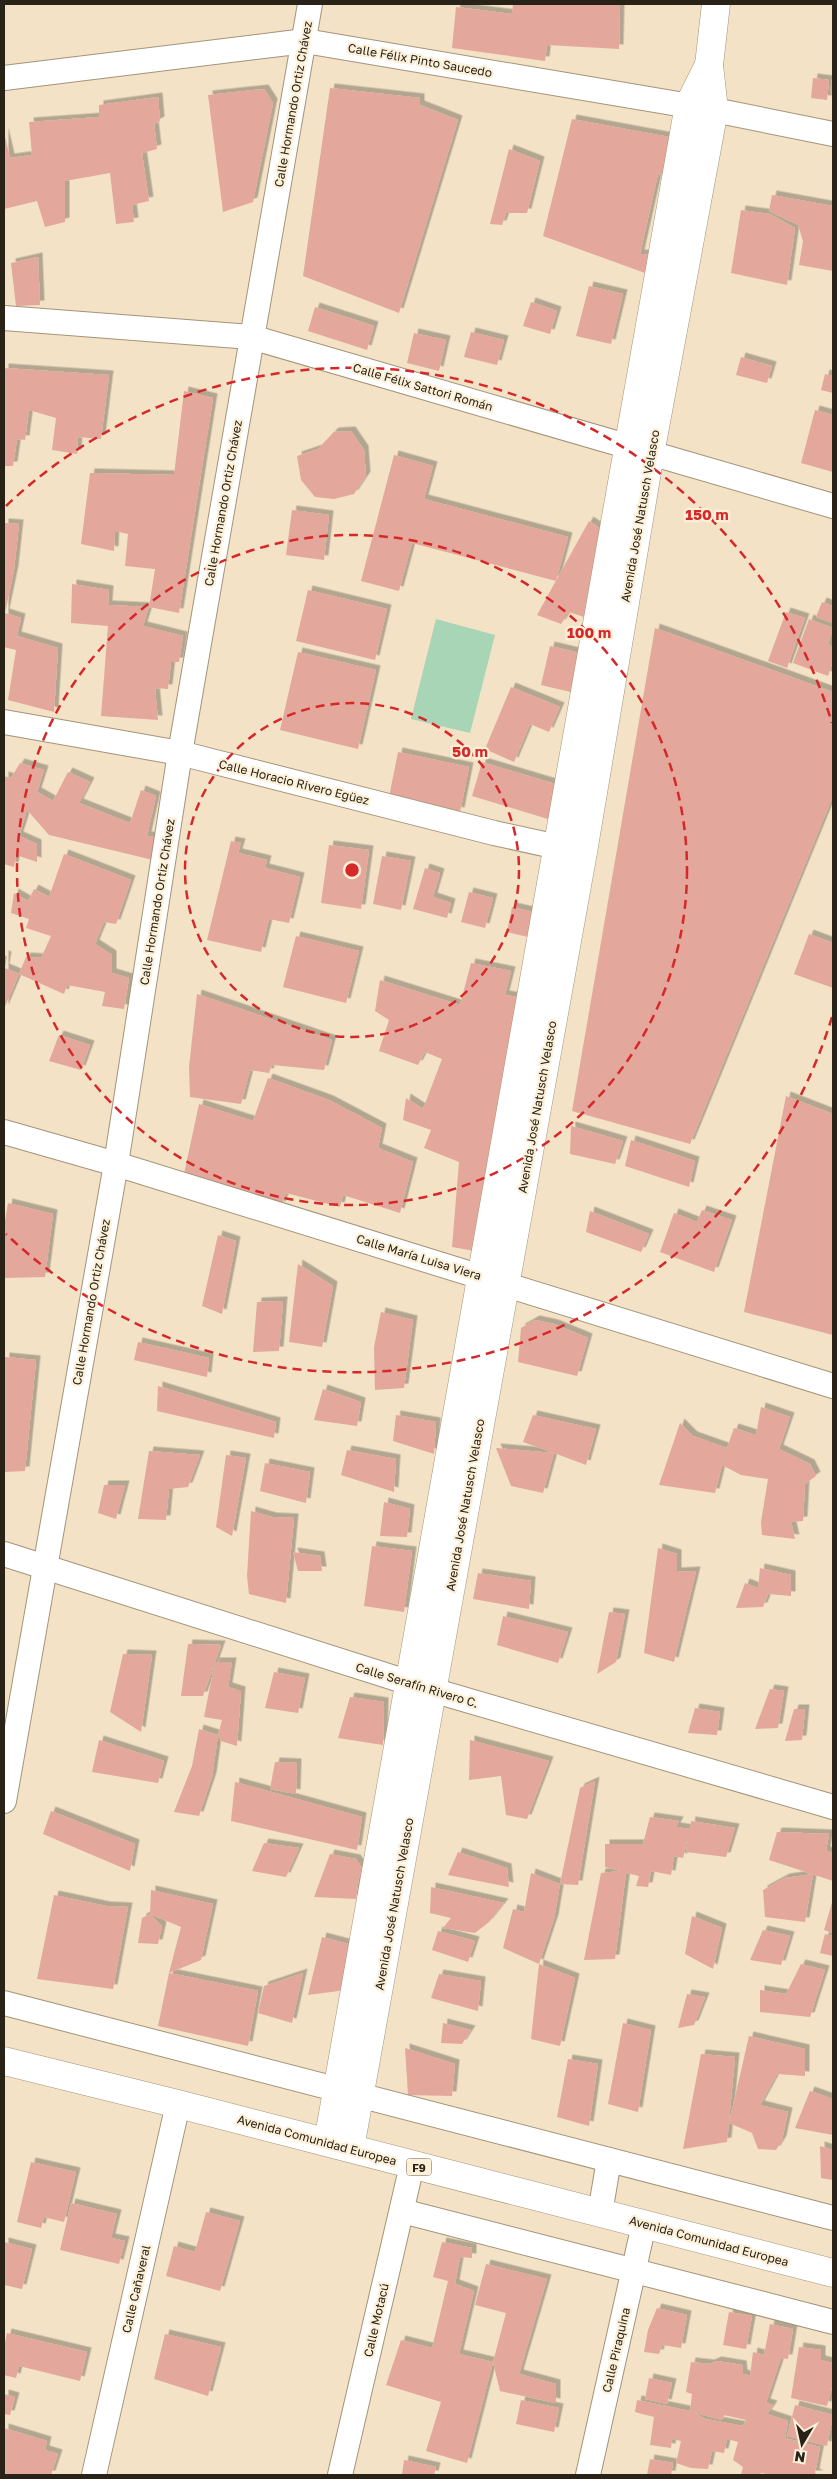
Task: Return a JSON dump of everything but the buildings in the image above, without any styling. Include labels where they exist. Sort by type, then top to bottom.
[{"type":"main road","name":"Avenida José Natusch Velasco","points":[[339,2145],[570,850],[639,451],[702,108],[716,4]]},
{"type":"main road","name":"Avenida Comunidad Europea","points":[[4,2061],[339,2145],[833,2273]]},
{"type":"street","name":"Calle Hormando Ortiz Chávez","points":[[4,1801],[116,1164],[180,753],[310,4]]},
{"type":"street","name":"Calle Félix Pinto Saucedo","points":[[4,78],[305,41],[702,108],[833,134]]},
{"type":"street","name":"Calle Félix Sattori Román","points":[[4,318],[251,337],[833,506]]},
{"type":"street","name":"Calle Horacio Rivero Egüez","points":[[4,722],[180,753],[570,850]]},
{"type":"street","name":"Calle María Luisa Viera","points":[[4,1132],[116,1164],[833,1386]]},
{"type":"street","name":"Calle Serafín Rivero C.","points":[[4,1554],[420,1687],[833,1807]]},
{"type":"street","points":[[4,2003],[833,2218]]},
{"type":"street","name":"Calle Cañaveral","points":[[94,2475],[178,2104]]},
{"type":"street","points":[[600,2213],[609,2160]]},
{"type":"street","name":"Calle Motacú","points":[[340,2475],[412,2165]]},
{"type":"street","points":[[402,2211],[833,2322]]},
{"type":"street","name":"Calle Piraquina","points":[[588,2475],[644,2224]]},
{"type":"green space","points":[[436,619],[495,635],[470,733],[411,719]]}]
